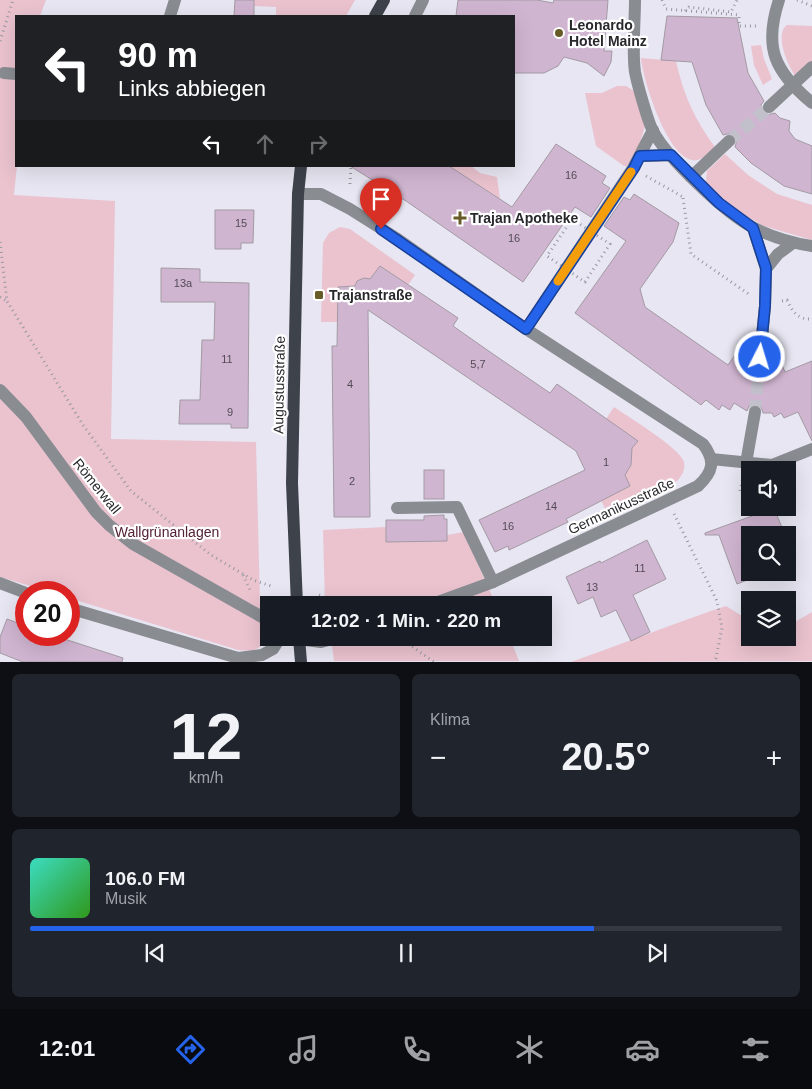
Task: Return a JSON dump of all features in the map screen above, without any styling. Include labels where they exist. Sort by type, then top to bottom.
[{"type":"main road","points":[[376,15],[384,0]]},
{"type":"main road","name":"Augustusstraße","points":[[297,596],[292,483],[298,194],[301,167]]},
{"type":"main road","points":[[298,646],[301,662]]},
{"type":"street","points":[[170,15],[176,0]]},
{"type":"street","points":[[416,15],[423,0]]},
{"type":"street","points":[[635,0],[635,73],[653,130],[671,155],[691,177],[719,203],[753,228],[793,243],[812,246]]},
{"type":"street","points":[[779,0],[773,26],[772,44],[776,62],[792,87],[812,103]]},
{"type":"street","points":[[769,106],[812,67]]},
{"type":"street","points":[[526,329],[634,168],[653,130]]},
{"type":"street","points":[[691,177],[729,141]]},
{"type":"street","points":[[640,156],[671,155]]},
{"type":"street","points":[[298,194],[325,196],[396,238],[526,329],[703,444],[711,459],[741,462]]},
{"type":"street","points":[[753,228],[766,268],[765,306],[760,357]]},
{"type":"street","points":[[766,268],[778,254],[793,243]]},
{"type":"street","name":"Römerwall","points":[[0,390],[26,417],[96,512],[109,525],[133,544],[260,616]]},
{"type":"street","points":[[746,461],[755,412]]},
{"type":"street","points":[[782,461],[812,449]]},
{"type":"street","name":"Germanikusstraße","points":[[455,596],[493,582],[698,486],[711,471],[711,459]]},
{"type":"street","points":[[397,508],[457,507],[493,582]]},
{"type":"street","points":[[0,583],[15,589]]},
{"type":"street","points":[[80,611],[238,658],[262,655],[275,646]]},
{"type":"path","points":[[0,41],[13,0]]},
{"type":"path","points":[[662,0],[666,8],[739,15],[739,26],[773,26]]},
{"type":"path","points":[[685,10],[689,7],[731,12],[737,0]]},
{"type":"path","points":[[797,0],[812,6]]},
{"type":"path","points":[[350,184],[351,167]]},
{"type":"path","points":[[634,168],[683,198]]},
{"type":"path","points":[[691,177],[691,187],[683,198],[691,254],[765,306],[787,300],[793,313],[808,320],[812,319]]},
{"type":"path","points":[[0,242],[7,301],[83,425],[131,490],[211,555],[252,580],[274,587]]},
{"type":"path","points":[[0,297],[7,301]]},
{"type":"path","points":[[668,500],[717,601],[722,628],[716,660]]},
{"type":"path","points":[[411,646],[434,662]]},
{"type":"green space","name":"Wallgrünanlagen","points":[[0,0],[46,0],[40,15],[15,15],[15,167],[17,167],[14,195],[115,201],[111,439],[256,442],[261,646],[253,651],[238,650],[80,601],[80,581],[15,581],[0,577]]},
{"type":"green space","points":[[254,0],[355,0],[347,15],[276,15],[276,7],[254,6]]},
{"type":"green space","points":[[787,25],[812,26],[812,61],[795,76],[786,58],[782,42],[783,29]]},
{"type":"green space","points":[[761,45],[772,79],[763,85],[754,65],[751,46]]},
{"type":"green space","points":[[641,58],[676,61],[691,106],[715,147],[707,155],[697,160],[687,158],[677,149],[668,136],[652,101]]},
{"type":"green space","points":[[617,86],[626,86],[636,92],[645,126],[639,146],[627,166],[624,166],[596,146],[585,93],[602,93]]},
{"type":"green space","points":[[725,154],[748,175],[777,194],[812,205],[812,240],[764,226],[725,202],[708,186],[706,181],[707,171]]},
{"type":"green space","points":[[451,167],[472,167],[480,173],[497,177],[500,199]]},
{"type":"green space","points":[[340,227],[350,229],[415,275],[408,285],[380,266],[370,279],[364,278],[357,281],[355,286],[338,287],[337,322],[321,322],[323,243],[329,233]]},
{"type":"green space","points":[[614,407],[673,449],[684,462],[684,469],[677,481],[672,485],[608,515],[601,500],[630,486],[623,472],[630,467],[631,459],[606,419]]},
{"type":"green space","points":[[386,527],[387,542],[447,541],[447,535],[464,532],[492,596],[325,596],[323,530]]},
{"type":"green space","points":[[726,606],[741,615],[741,646],[796,646],[796,621],[812,612],[812,661],[571,662]]},
{"type":"green space","points":[[332,646],[513,646],[519,661],[334,661]]},
{"type":"building","points":[[235,0],[254,0],[254,15],[234,15]]},
{"type":"building","name":"Leonardo Hotel Mainz","points":[[458,0],[537,0],[553,3],[554,0],[608,0],[604,51],[612,51],[611,62],[604,76],[587,63],[564,57],[558,66],[544,73],[515,73],[515,15],[456,15]]},
{"type":"building","points":[[667,16],[737,18],[748,73],[764,101],[761,105],[763,112],[767,115],[775,113],[780,118],[790,121],[789,131],[795,139],[812,146],[812,194],[784,186],[751,163],[735,147],[737,140],[735,135],[731,133],[723,135],[706,105],[692,62],[661,60]]},
{"type":"building","points":[[556,144],[606,176],[602,183],[610,188],[591,217],[575,207],[523,282],[406,201],[352,167],[451,167],[512,207]]},
{"type":"building","points":[[634,194],[679,223],[673,242],[640,289],[645,307],[728,365],[740,348],[752,356],[753,361],[759,365],[766,362],[768,356],[777,353],[785,372],[812,361],[812,441],[798,412],[784,418],[781,413],[774,417],[772,413],[763,413],[761,406],[756,404],[749,406],[747,411],[734,403],[730,410],[722,405],[719,410],[706,400],[701,405],[575,313],[626,241],[604,226],[624,197],[630,200]]},
{"type":"building","points":[[215,210],[254,210],[253,243],[241,243],[241,249],[215,249]]},
{"type":"building","points":[[380,266],[458,318],[453,326],[550,393],[557,384],[638,441],[632,448],[631,465],[625,475],[630,486],[566,519],[568,522],[509,550],[508,546],[495,552],[479,520],[585,470],[576,451],[368,310],[370,517],[334,517],[332,346],[337,346],[338,287],[355,286],[357,281],[364,278],[370,279]]},
{"type":"building","points":[[161,268],[200,269],[200,282],[249,283],[248,428],[231,428],[231,424],[179,424],[180,400],[200,400],[202,340],[214,340],[215,302],[161,302]]},
{"type":"building","points":[[424,470],[444,470],[444,499],[424,499]]},
{"type":"building","points":[[444,515],[444,519],[447,519],[447,541],[386,542],[386,520],[424,520],[424,516]]},
{"type":"building","points":[[752,516],[777,516],[781,526],[741,526],[741,581],[745,581],[737,584],[719,535],[705,535],[705,533]]},
{"type":"building","points":[[647,540],[666,579],[633,595],[650,632],[631,641],[616,610],[601,617],[593,597],[578,604],[566,577],[600,561],[601,563]]},
{"type":"building","points":[[7,619],[15,622],[15,646],[80,646],[80,644],[123,658],[122,662],[23,662],[0,653],[0,637]]},
{"type":"tunnel","points":[[729,141],[769,107]]},
{"type":"tunnel","points":[[755,412],[760,357]]},
{"type":"slow traffic","points":[[558,281],[631,172]]},
{"type":"place","name":"Leonardo Hotel Mainz","points":[[559,33]]},
{"type":"place","name":"Trajan Apotheke","points":[[460,218]]},
{"type":"place","name":"Trajanstraße","points":[[319,295]]},
{"type":"route","points":[[381,229],[526,329],[634,168],[640,156],[671,155],[719,203],[753,228],[766,268],[765,306],[760,357]]}]
